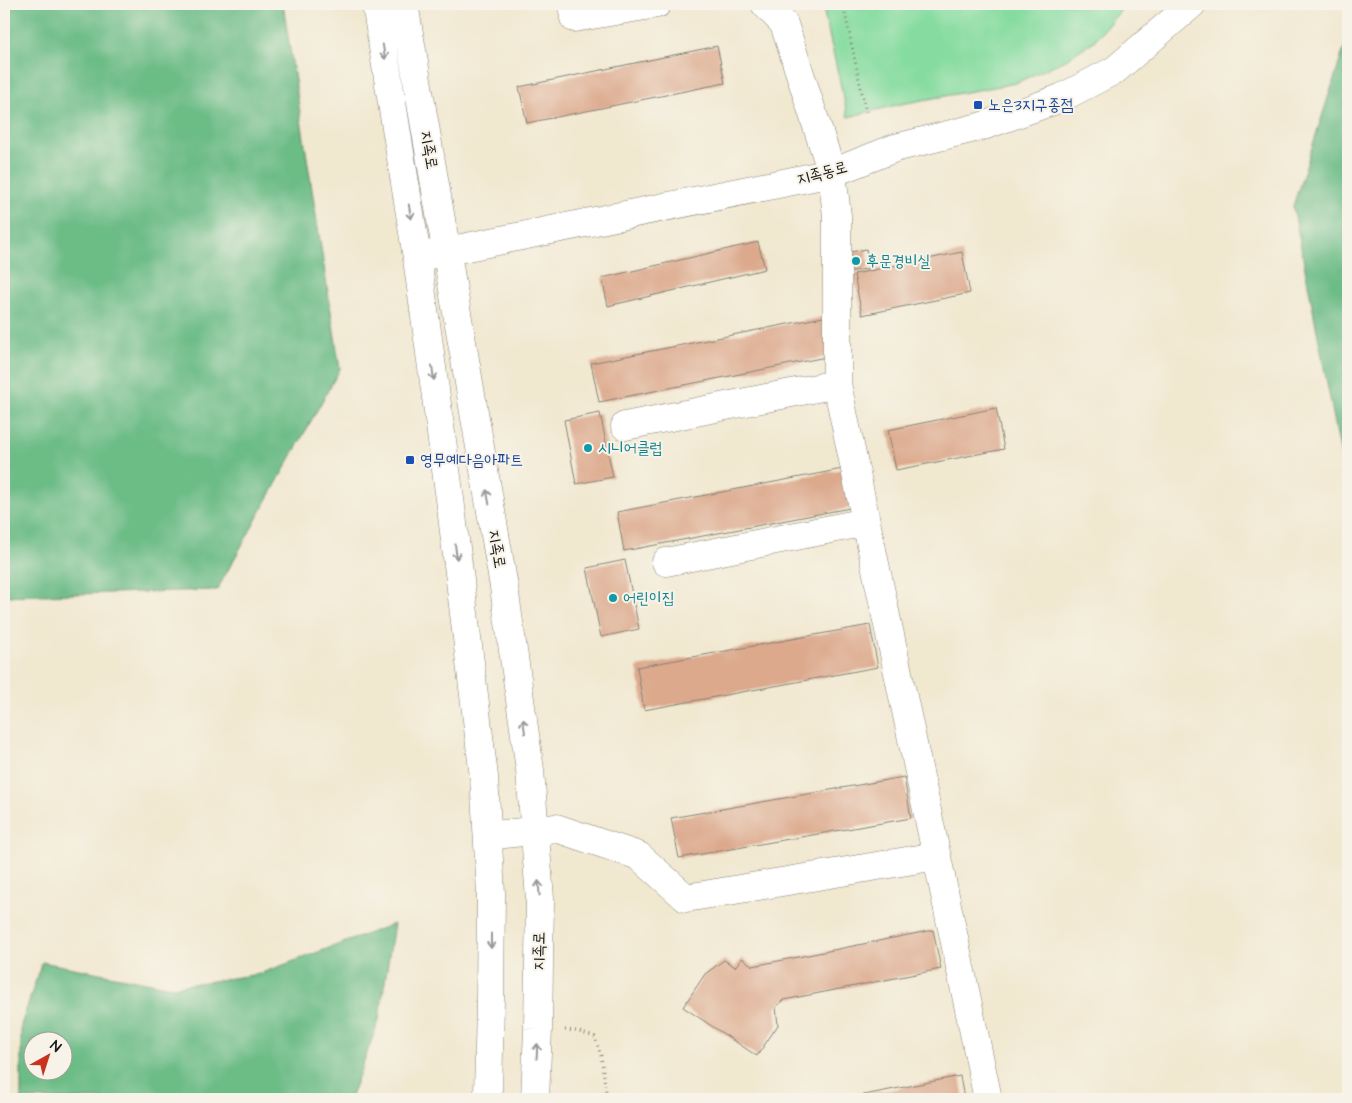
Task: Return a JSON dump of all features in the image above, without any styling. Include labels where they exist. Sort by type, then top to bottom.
[{"type":"street","name":"지족로","points":[[376,4],[417,257],[484,777],[491,892],[488,1099]]},
{"type":"street","name":"지족로","points":[[404,4],[504,587],[530,770],[540,899],[535,1099]]},
{"type":"street","points":[[572,4],[574,18],[657,4]]},
{"type":"street","points":[[765,4],[784,24],[832,173],[837,216],[837,384],[988,1099]]},
{"type":"street","name":"지족동로","points":[[417,257],[832,173],[895,148],[983,126],[1061,98],[1115,70],[1192,4]]},
{"type":"street","points":[[625,426],[837,384]]},
{"type":"street","points":[[666,562],[866,522]]},
{"type":"street","points":[[488,836],[556,828],[639,856],[686,898],[937,856]]},
{"type":"path","points":[[842,4],[866,112]]},
{"type":"path","points":[[538,1029],[576,1031],[595,1038],[601,1056],[608,1099]]},
{"type":"green space","points":[[4,4],[283,4],[340,369],[217,590],[4,596]]},
{"type":"green space","points":[[822,4],[1113,4],[1121,10],[1094,41],[1065,60],[1016,83],[901,104],[848,117]]},
{"type":"green space","points":[[1348,36],[1348,492],[1293,206]]},
{"type":"green space","points":[[394,924],[379,1020],[350,1099],[21,1099],[21,1025],[42,962],[172,987],[259,974]]},
{"type":"building","points":[[717,46],[725,83],[527,123],[519,87]]},
{"type":"building","points":[[758,242],[765,269],[608,306],[602,278]]},
{"type":"building","name":"후문경비실","points":[[866,249],[870,268],[845,273],[841,254]]},
{"type":"building","points":[[962,252],[970,293],[862,315],[854,274]]},
{"type":"building","points":[[823,317],[831,356],[599,402],[591,363]]},
{"type":"building","points":[[996,408],[1004,449],[896,470],[888,430]]},
{"type":"building","name":"시니어클럽","points":[[600,413],[613,477],[576,484],[564,420]]},
{"type":"building","points":[[848,468],[855,507],[624,551],[617,512]]},
{"type":"building","name":"어린이집","points":[[625,560],[639,629],[601,637],[587,568]]},
{"type":"building","points":[[870,625],[878,667],[644,710],[637,667]]},
{"type":"building","points":[[904,777],[911,818],[679,858],[671,818]]},
{"type":"building","points":[[933,930],[941,969],[784,1000],[776,1007],[778,1025],[757,1056],[683,1007],[705,974],[724,960],[735,967],[742,958],[753,966]]},
{"type":"building","points":[[960,1076],[964,1099],[849,1099],[849,1098]]},
{"type":"place","name":"노은3지구종점","points":[[978,105]]},
{"type":"place","name":"후문경비실","points":[[856,261]]},
{"type":"place","name":"시니어클럽","points":[[588,448]]},
{"type":"place","name":"영무예다음아파트","points":[[410,460]]},
{"type":"place","name":"어린이집","points":[[613,598]]}]
